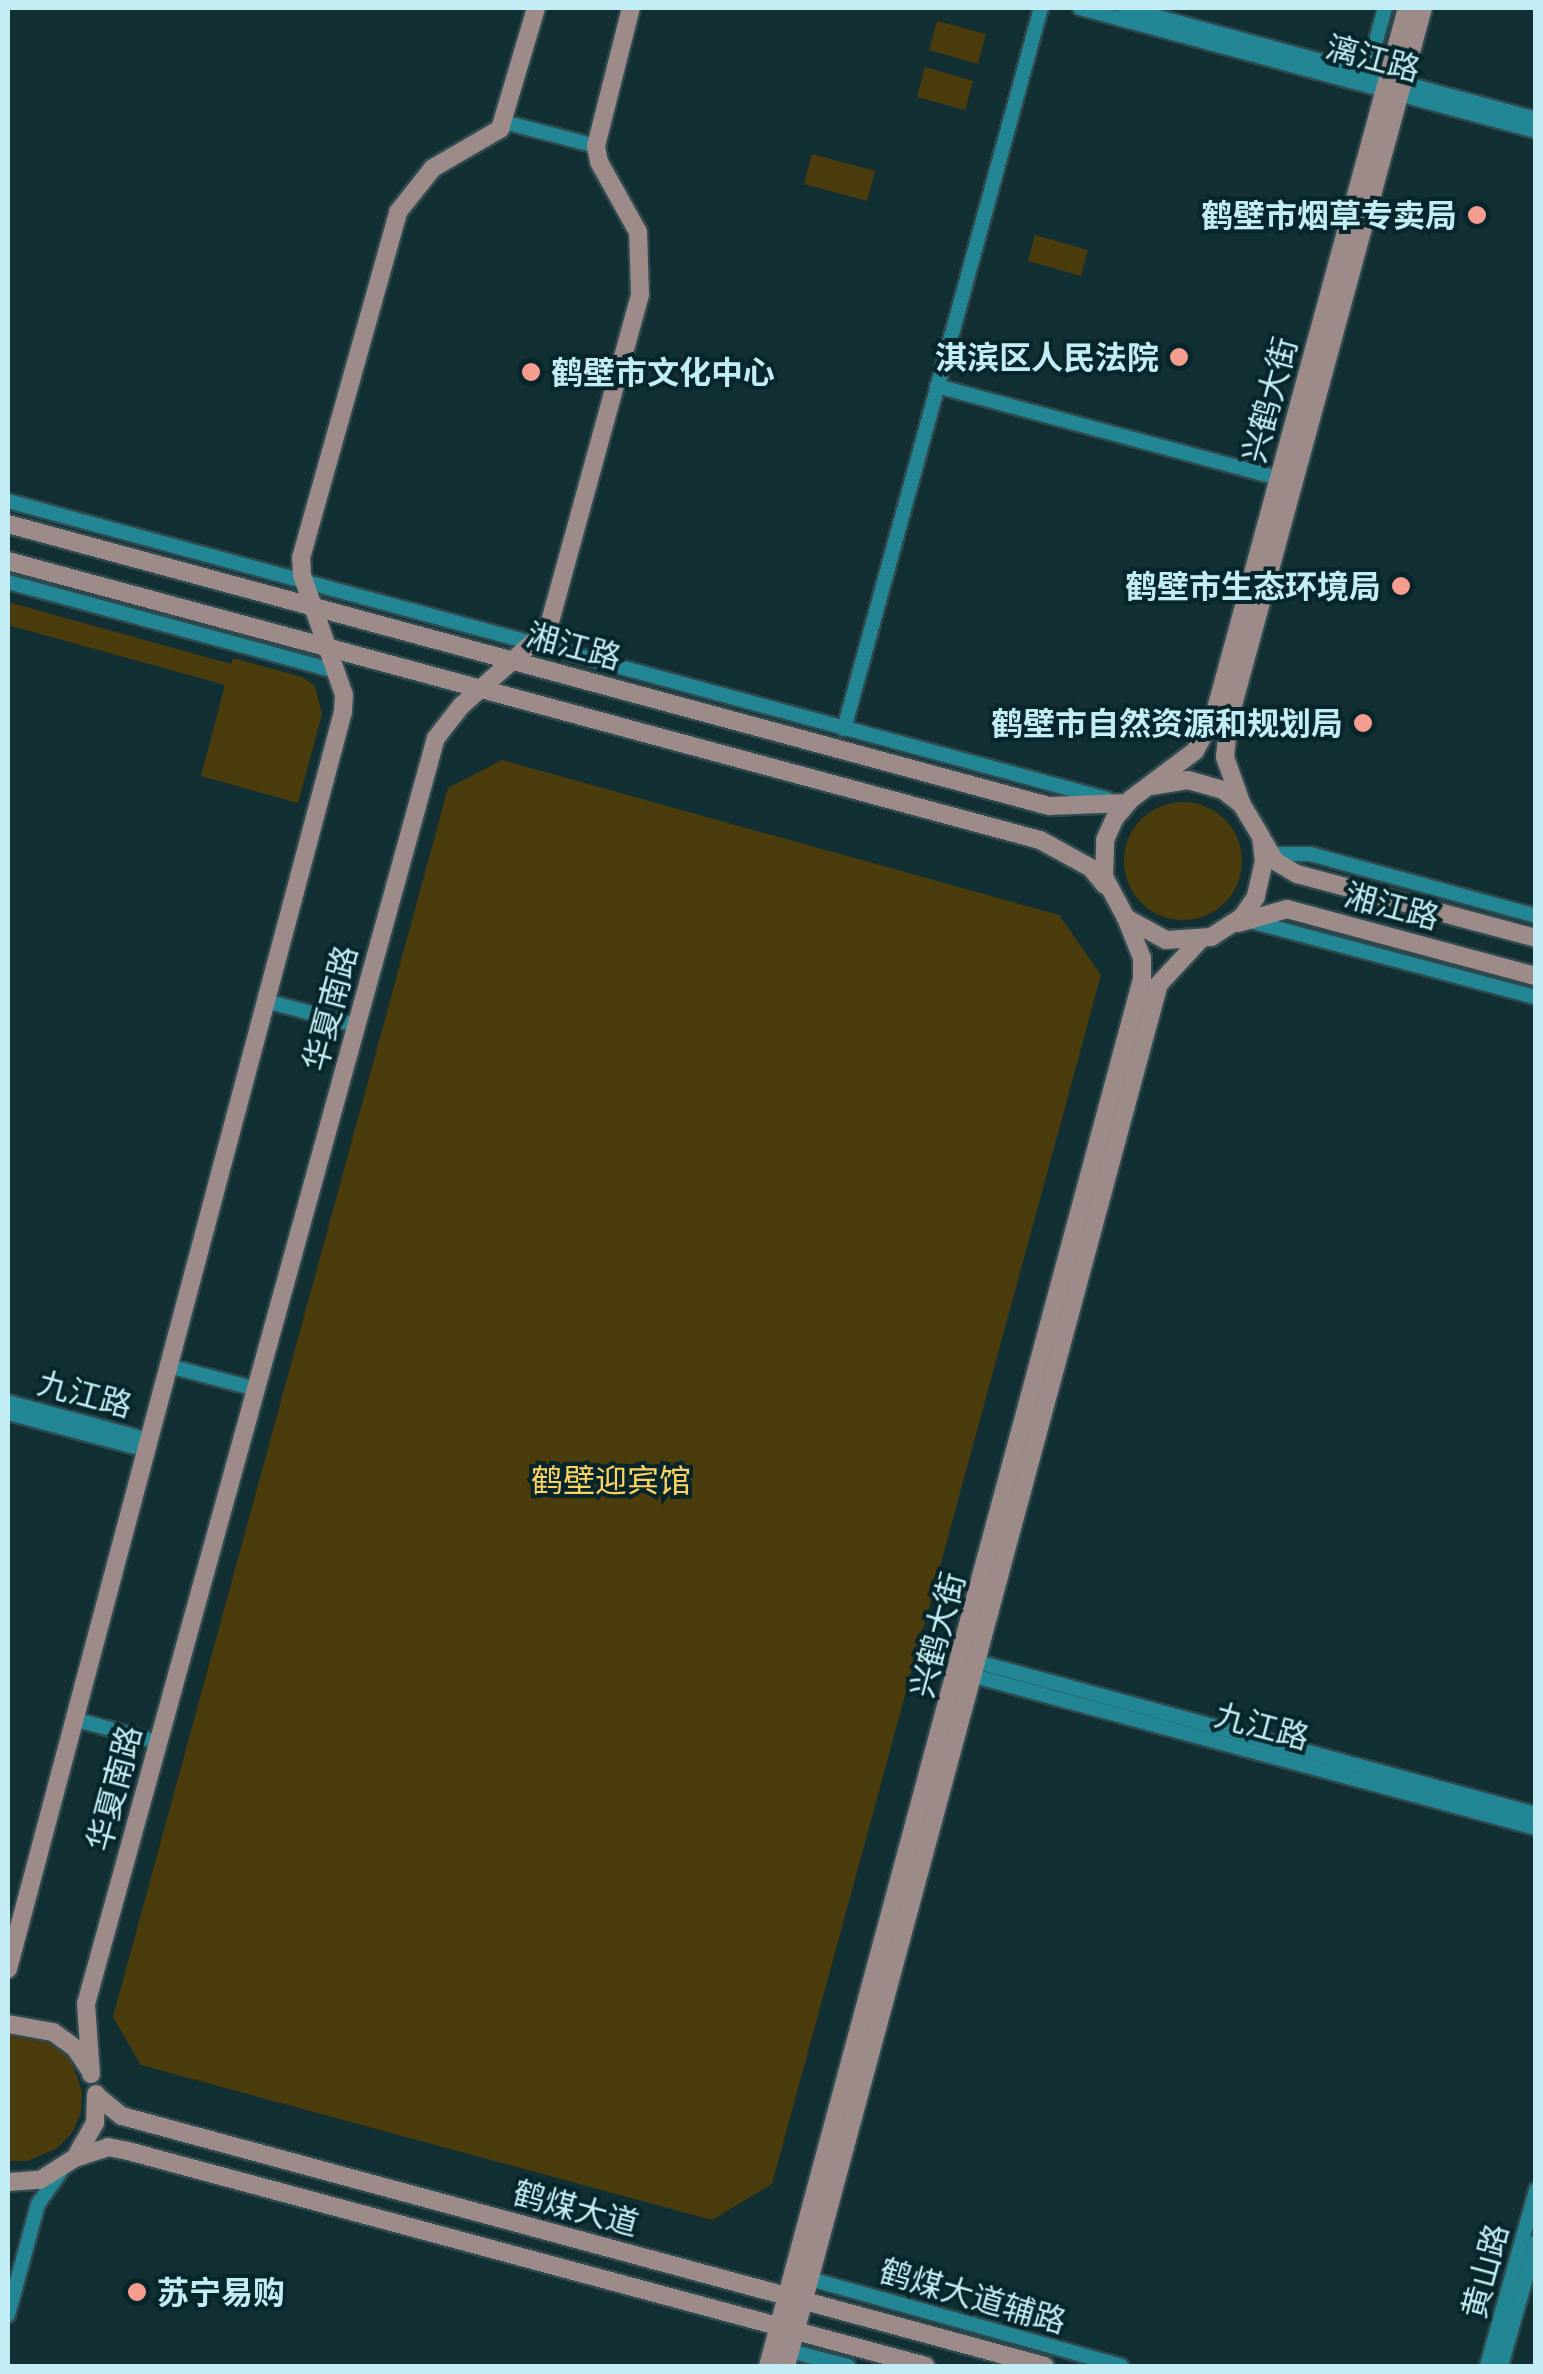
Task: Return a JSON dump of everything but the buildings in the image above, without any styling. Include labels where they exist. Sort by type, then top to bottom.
[{"type":"main road","points":[[504,122],[536,8]]},
{"type":"main road","points":[[596,146],[631,8]]},
{"type":"main road","name":"兴鹤大街","points":[[1242,805],[1225,757],[1229,720],[1393,86],[1407,8]]},
{"type":"main road","name":"兴鹤大街","points":[[1152,786],[1180,766],[1206,734],[1393,86],[1423,8]]},
{"type":"main road","name":"华夏南路","points":[[8,1969],[343,712],[344,694],[304,581],[301,558],[398,212],[414,187],[433,168],[484,141],[504,122]]},
{"type":"main road","name":"华夏南路","points":[[91,2074],[86,2004],[436,738],[444,724],[548,630],[643,274],[638,232],[599,162],[596,146]]},
{"type":"main road","name":"湘江路","points":[[8,524],[1049,806],[1127,803]]},
{"type":"main road","name":"湘江路","points":[[8,561],[1040,840],[1091,868],[1108,888]]},
{"type":"main road","points":[[1175,780],[1200,782],[1223,790],[1242,805],[1261,837],[1264,861],[1261,885],[1239,922],[1200,940],[1155,936],[1126,918],[1108,888],[1102,864],[1105,840],[1127,803],[1152,786],[1175,780]]},
{"type":"main road","name":"湘江路","points":[[1261,837],[1271,854],[1297,874],[1536,938]]},
{"type":"main road","name":"湘江路","points":[[1239,922],[1288,909],[1536,976]]},
{"type":"main road","name":"兴鹤大街","points":[[776,2363],[1142,979],[1142,958],[1126,918]]},
{"type":"main road","name":"兴鹤大街","points":[[796,2299],[810,2279],[1159,984],[1200,940]]},
{"type":"main road","points":[[8,2024],[53,2032],[74,2048],[91,2074],[97,2096],[94,2123],[70,2163]]},
{"type":"main road","name":"鹤煤大道","points":[[97,2096],[122,2116],[1045,2366]]},
{"type":"main road","name":"鹤煤大道","points":[[8,2182],[40,2180],[108,2147],[128,2151],[926,2366]]},
{"type":"street","points":[[844,729],[1041,8]]},
{"type":"street","name":"漓江路","points":[[1080,8],[1536,119]]},
{"type":"street","name":"漓江路","points":[[1125,8],[1368,73],[1393,86],[1536,131]]},
{"type":"street","points":[[1368,73],[1385,8]]},
{"type":"street","points":[[504,122],[596,146]]},
{"type":"street","points":[[938,386],[1278,478]]},
{"type":"street","points":[[8,501],[1127,803]]},
{"type":"street","points":[[8,582],[336,671]]},
{"type":"street","points":[[1271,854],[1310,854],[1536,916]]},
{"type":"street","points":[[1239,922],[1536,997]]},
{"type":"street","points":[[266,1001],[356,1025]]},
{"type":"street","points":[[169,1366],[256,1389]]},
{"type":"street","name":"九江路","points":[[8,1402],[147,1445]]},
{"type":"street","name":"九江路","points":[[8,1413],[147,1445]]},
{"type":"street","name":"九江路","points":[[976,1669],[1536,1814]]},
{"type":"street","name":"九江路","points":[[976,1669],[1536,1828]]},
{"type":"street","points":[[74,1719],[158,1742]]},
{"type":"street","points":[[8,2315],[38,2204],[70,2163]]},
{"type":"street","name":"黄山路","points":[[1487,2366],[1536,2190]]},
{"type":"street","name":"黄山路","points":[[1502,2366],[1536,2242]]},
{"type":"street","name":"鹤煤大道辅路","points":[[810,2279],[1121,2366]]},
{"type":"street","points":[[776,2363],[848,2366]]},
{"type":"green space","points":[[937,21],[986,34],[978,64],[929,50]]},
{"type":"green space","points":[[925,67],[973,81],[965,110],[917,97]]},
{"type":"green space","points":[[812,154],[875,171],[867,201],[804,184]]},
{"type":"green space","points":[[1035,235],[1088,250],[1081,276],[1028,261]]},
{"type":"green space","points":[[8,602],[231,664],[233,658],[302,677],[315,686],[322,714],[298,803],[201,776],[225,685],[8,625]]},
{"type":"green space","name":"鹤壁迎宾馆","points":[[502,760],[1059,915],[1101,975],[772,2184],[712,2220],[141,2065],[113,2017],[448,788]]},
{"type":"green space","points":[[1183,802],[1216,812],[1232,828],[1242,861],[1232,894],[1216,910],[1183,920],[1150,910],[1134,894],[1124,861],[1134,828],[1150,812]]},
{"type":"green space","points":[[8,2033],[56,2044],[71,2060],[82,2091],[81,2113],[72,2133],[56,2149],[27,2161],[8,2161]]},
{"type":"place","name":"鹤壁市烟草专卖局","points":[[1477,215]]},
{"type":"place","name":"淇滨区人民法院","points":[[1179,357]]},
{"type":"place","name":"鹤壁市文化中心","points":[[531,372]]},
{"type":"place","name":"鹤壁市生态环境局","points":[[1401,586]]},
{"type":"place","name":"鹤壁市自然资源和规划局","points":[[1363,723]]},
{"type":"place","name":"苏宁易购","points":[[137,2292]]}]
